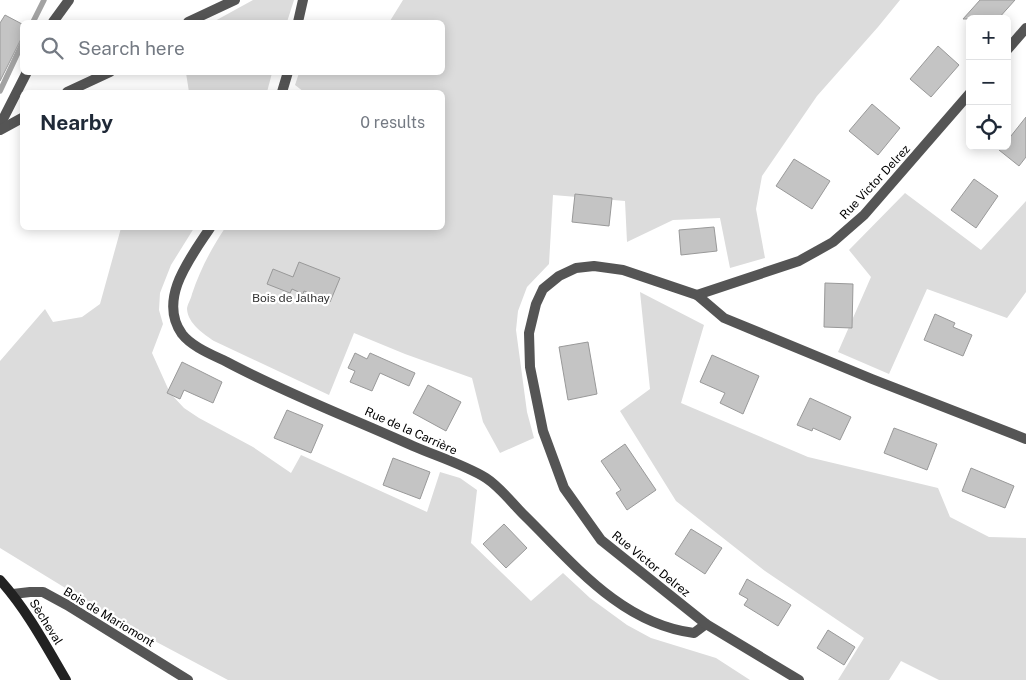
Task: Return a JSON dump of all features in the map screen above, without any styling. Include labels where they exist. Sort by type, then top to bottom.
[{"type":"main road","name":"Sècheval","points":[[0,580],[13,594],[27,615],[66,680]]},
{"type":"street","points":[[55,20],[69,0]]},
{"type":"street","points":[[192,20],[235,0]]},
{"type":"street","points":[[299,20],[304,0]]},
{"type":"street","points":[[1011,45],[1026,28]]},
{"type":"street","points":[[0,125],[25,75]]},
{"type":"street","points":[[72,90],[104,75]]},
{"type":"street","points":[[283,90],[287,75]]},
{"type":"street","name":"Rue Victor Delrez","points":[[697,296],[799,261],[833,242],[864,215],[966,98]]},
{"type":"street","points":[[0,130],[20,119]]},
{"type":"street","name":"Rue de la Carrière","points":[[209,230],[178,283],[174,297],[176,323],[183,335],[198,347],[251,375],[486,478],[589,580],[618,604],[649,621],[676,631],[694,634],[706,624]]},
{"type":"street","name":"Rue Victor Delrez","points":[[799,680],[706,624],[602,540],[564,488],[543,431],[530,367],[529,333],[536,304],[543,289],[559,276],[576,268],[594,266],[623,270],[697,296],[724,318],[1026,440]]},
{"type":"street","name":"Bois de Mariomont","points":[[13,594],[44,592],[188,680]]},
{"type":"green space","points":[[253,0],[294,0],[288,20],[217,20]]},
{"type":"green space","name":"Bois de Jalhay","points":[[403,0],[900,0],[817,96],[762,176],[756,209],[765,258],[730,268],[720,218],[673,220],[627,242],[625,201],[553,195],[549,264],[527,287],[518,311],[516,330],[527,412],[534,438],[500,453],[483,422],[472,378],[354,333],[329,395],[214,341],[193,324],[188,314],[187,309],[199,277],[224,230],[445,230],[445,90],[301,90],[295,85],[298,75],[445,75],[445,20],[391,20]]},
{"type":"green space","points":[[186,75],[271,75],[268,90],[189,90]]},
{"type":"green space","points":[[905,193],[981,250],[1026,201],[1026,292],[1007,318],[927,289],[889,374],[838,352],[871,277],[849,250]]},
{"type":"green space","points":[[120,230],[193,230],[171,265],[160,293],[159,310],[163,324],[152,353],[170,393],[184,408],[253,447],[291,473],[301,455],[427,512],[440,472],[460,478],[477,490],[471,543],[531,601],[563,573],[590,598],[627,625],[651,638],[716,658],[750,680],[228,680],[134,630],[0,548],[0,361],[45,309],[53,322],[82,317],[100,304]]},
{"type":"green space","points":[[640,292],[704,325],[681,403],[808,457],[938,488],[950,517],[989,537],[1026,538],[1026,680],[939,680],[901,661],[889,680],[838,680],[864,638],[765,571],[676,501],[620,411],[650,389]]},
{"type":"building","points":[[980,0],[1015,0],[1002,15],[967,15]]},
{"type":"building","points":[[5,15],[20,23],[20,41],[0,81],[0,23]]},
{"type":"building","points":[[938,46],[959,65],[931,97],[910,79]]},
{"type":"building","points":[[872,104],[900,128],[878,155],[849,131]]},
{"type":"building","points":[[1026,117],[1026,157],[1019,166],[999,150],[1011,150],[1011,136]]},
{"type":"building","points":[[794,159],[830,181],[812,209],[776,186]]},
{"type":"building","points":[[974,179],[998,196],[976,228],[951,210]]},
{"type":"building","points":[[575,194],[612,198],[609,226],[572,222]]},
{"type":"building","points":[[714,227],[717,251],[681,255],[679,230]]},
{"type":"building","points":[[299,262],[340,278],[330,302],[304,291],[303,294],[292,289],[290,293],[267,284],[273,269],[293,277]]},
{"type":"building","points":[[825,283],[853,284],[852,328],[824,327]]},
{"type":"building","points":[[935,314],[955,323],[953,327],[972,335],[963,356],[924,340]]},
{"type":"building","points":[[588,342],[597,394],[568,400],[559,347]]},
{"type":"building","points":[[355,353],[367,359],[370,353],[415,373],[409,386],[380,373],[372,391],[350,382],[355,371],[348,368]]},
{"type":"building","points":[[712,355],[759,376],[743,414],[720,403],[725,393],[700,382]]},
{"type":"building","points":[[182,362],[222,382],[213,403],[184,390],[180,399],[167,393]]},
{"type":"building","points":[[428,385],[461,402],[446,431],[413,413]]},
{"type":"building","points":[[810,398],[851,417],[840,440],[813,428],[812,431],[797,425]]},
{"type":"building","points":[[287,410],[323,425],[311,453],[274,438]]},
{"type":"building","points":[[894,428],[937,444],[927,470],[884,453]]},
{"type":"building","points":[[625,444],[656,490],[627,510],[616,493],[621,490],[601,461]]},
{"type":"building","points":[[393,458],[430,472],[420,499],[383,485]]},
{"type":"building","points":[[971,468],[1014,486],[1005,508],[962,491]]},
{"type":"building","points":[[504,524],[527,548],[506,568],[483,544]]},
{"type":"building","points":[[691,529],[722,548],[705,574],[675,554]]},
{"type":"building","points":[[747,579],[791,605],[778,626],[744,605],[748,599],[739,594]]},
{"type":"building","points":[[828,630],[855,647],[844,665],[817,648]]},
{"type":"waterway","points":[[34,20],[44,0]]},
{"type":"waterway","points":[[0,91],[20,48]]}]
